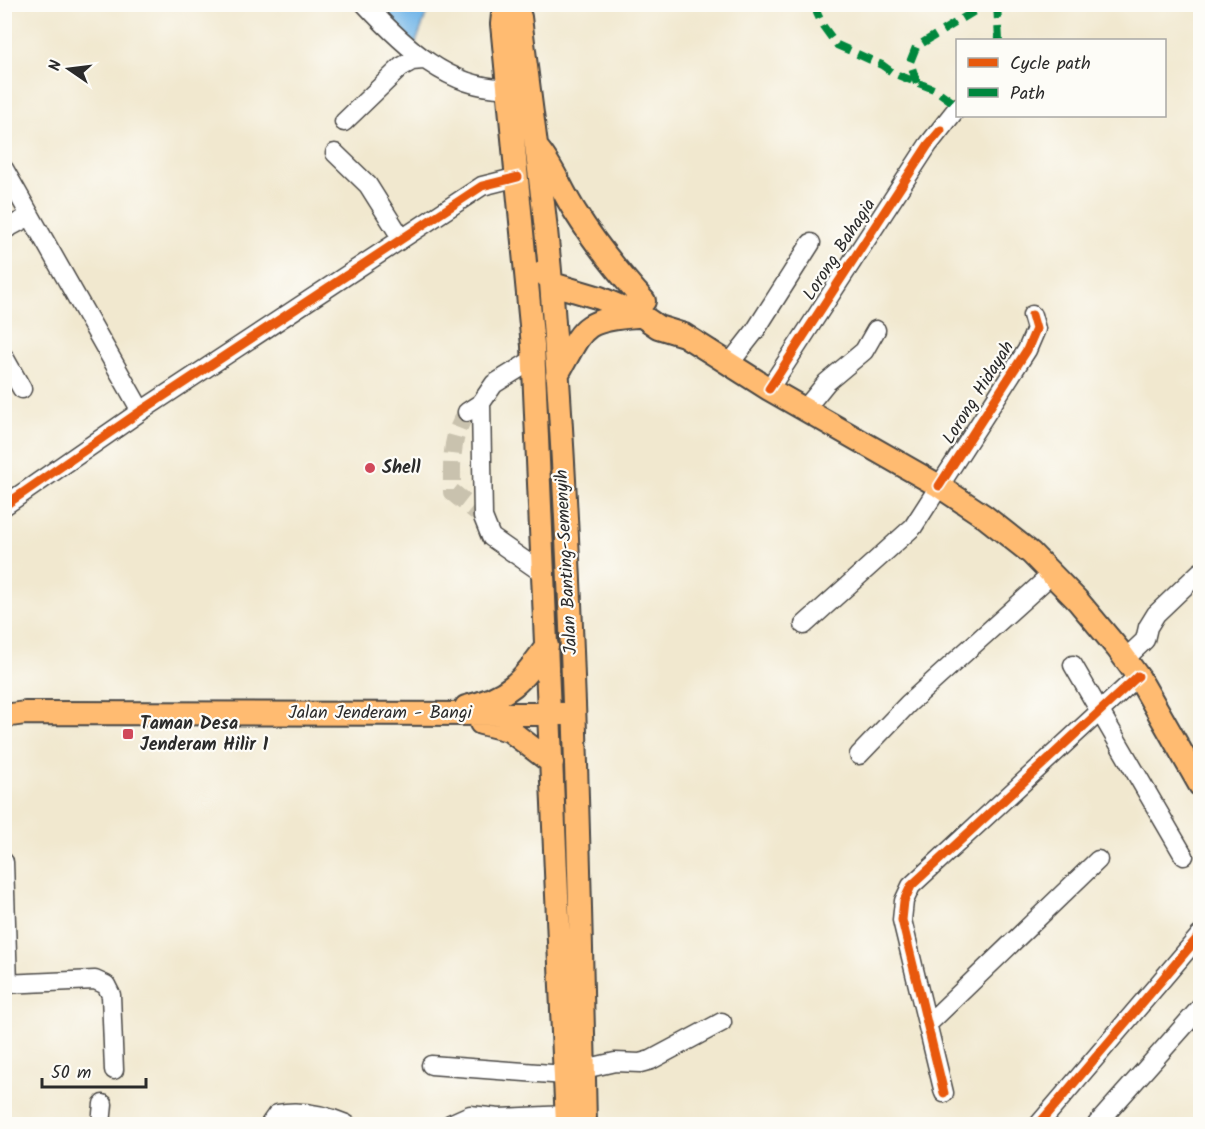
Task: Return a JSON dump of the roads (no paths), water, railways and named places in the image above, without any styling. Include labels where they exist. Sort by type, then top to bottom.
[{"type":"main road","name":"Jalan Banting-Semenyih","points":[[504,4],[502,24],[534,352],[552,763],[575,1072]]},
{"type":"main road","name":"Jalan Banting-Semenyih","points":[[512,4],[520,16],[550,279],[557,375],[575,714],[573,1122]]},
{"type":"main road","points":[[535,145],[546,159],[588,231],[658,327],[684,335],[804,410],[939,486],[984,516],[1052,574],[1078,601],[1132,668],[1200,785]]},
{"type":"main road","points":[[524,246],[533,263],[556,285],[643,308]]},
{"type":"main road","points":[[534,352],[538,297],[540,290],[550,279]]},
{"type":"main road","points":[[557,375],[578,335],[586,327],[643,308]]},
{"type":"main road","points":[[436,713],[502,696],[516,686],[547,646]]},
{"type":"main road","name":"Jalan Jenderam - Bangi","points":[[4,716],[25,713],[575,714]]},
{"type":"main road","points":[[436,713],[509,729],[552,763]]},
{"type":"street","points":[[365,4],[393,35],[423,60],[456,77],[498,89],[510,88]]},
{"type":"street","points":[[344,122],[400,67],[412,61],[423,60]]},
{"type":"street","name":"Lorong Bahagia","points":[[769,389],[922,155],[956,108]]},
{"type":"street","points":[[941,130],[963,117]]},
{"type":"street","points":[[334,153],[368,185],[402,239]]},
{"type":"street","points":[[4,169],[141,411]]},
{"type":"street","points":[[4,506],[141,411],[482,186],[518,177]]},
{"type":"street","points":[[4,230],[30,216]]},
{"type":"street","points":[[730,363],[755,331],[811,243]]},
{"type":"street","name":"Lorong Hidayah","points":[[804,625],[913,527],[1027,350],[1036,329],[1032,315]]},
{"type":"street","points":[[804,410],[826,382],[864,351],[876,330]]},
{"type":"street","points":[[534,352],[494,384],[474,407],[483,517],[491,537],[544,574]]},
{"type":"street","points":[[4,357],[22,389]]},
{"type":"street","points":[[944,1093],[902,920],[904,901],[911,886],[1100,712],[1132,668],[1145,640],[1148,627],[1156,614],[1200,572]]},
{"type":"street","points":[[859,755],[908,704],[1052,574]]},
{"type":"street","points":[[1073,665],[1184,856]]},
{"type":"street","points":[[928,1024],[1098,860]]},
{"type":"street","points":[[4,862],[6,984],[95,980],[106,985],[111,995],[114,1070]]},
{"type":"street","points":[[1039,1125],[1200,934]]},
{"type":"street","points":[[1097,1125],[1200,1008]]},
{"type":"street","points":[[431,1065],[575,1072],[615,1062],[640,1063],[651,1060],[722,1022]]},
{"type":"street","points":[[101,1125],[103,1104]]},
{"type":"street","points":[[270,1125],[277,1114],[290,1112],[330,1118],[346,1125]]},
{"type":"street","points":[[450,1125],[470,1115],[573,1122]]},
{"type":"water","points":[[374,5],[430,5],[415,45]]},
{"type":"tunnel","points":[[467,412],[461,421],[455,440],[452,460],[452,492],[483,517]]},
{"type":"place","name":"Shell","points":[[370,468]]},
{"type":"place","name":"Taman Desa Jenderam Hilir 1","points":[[128,734]]}]
